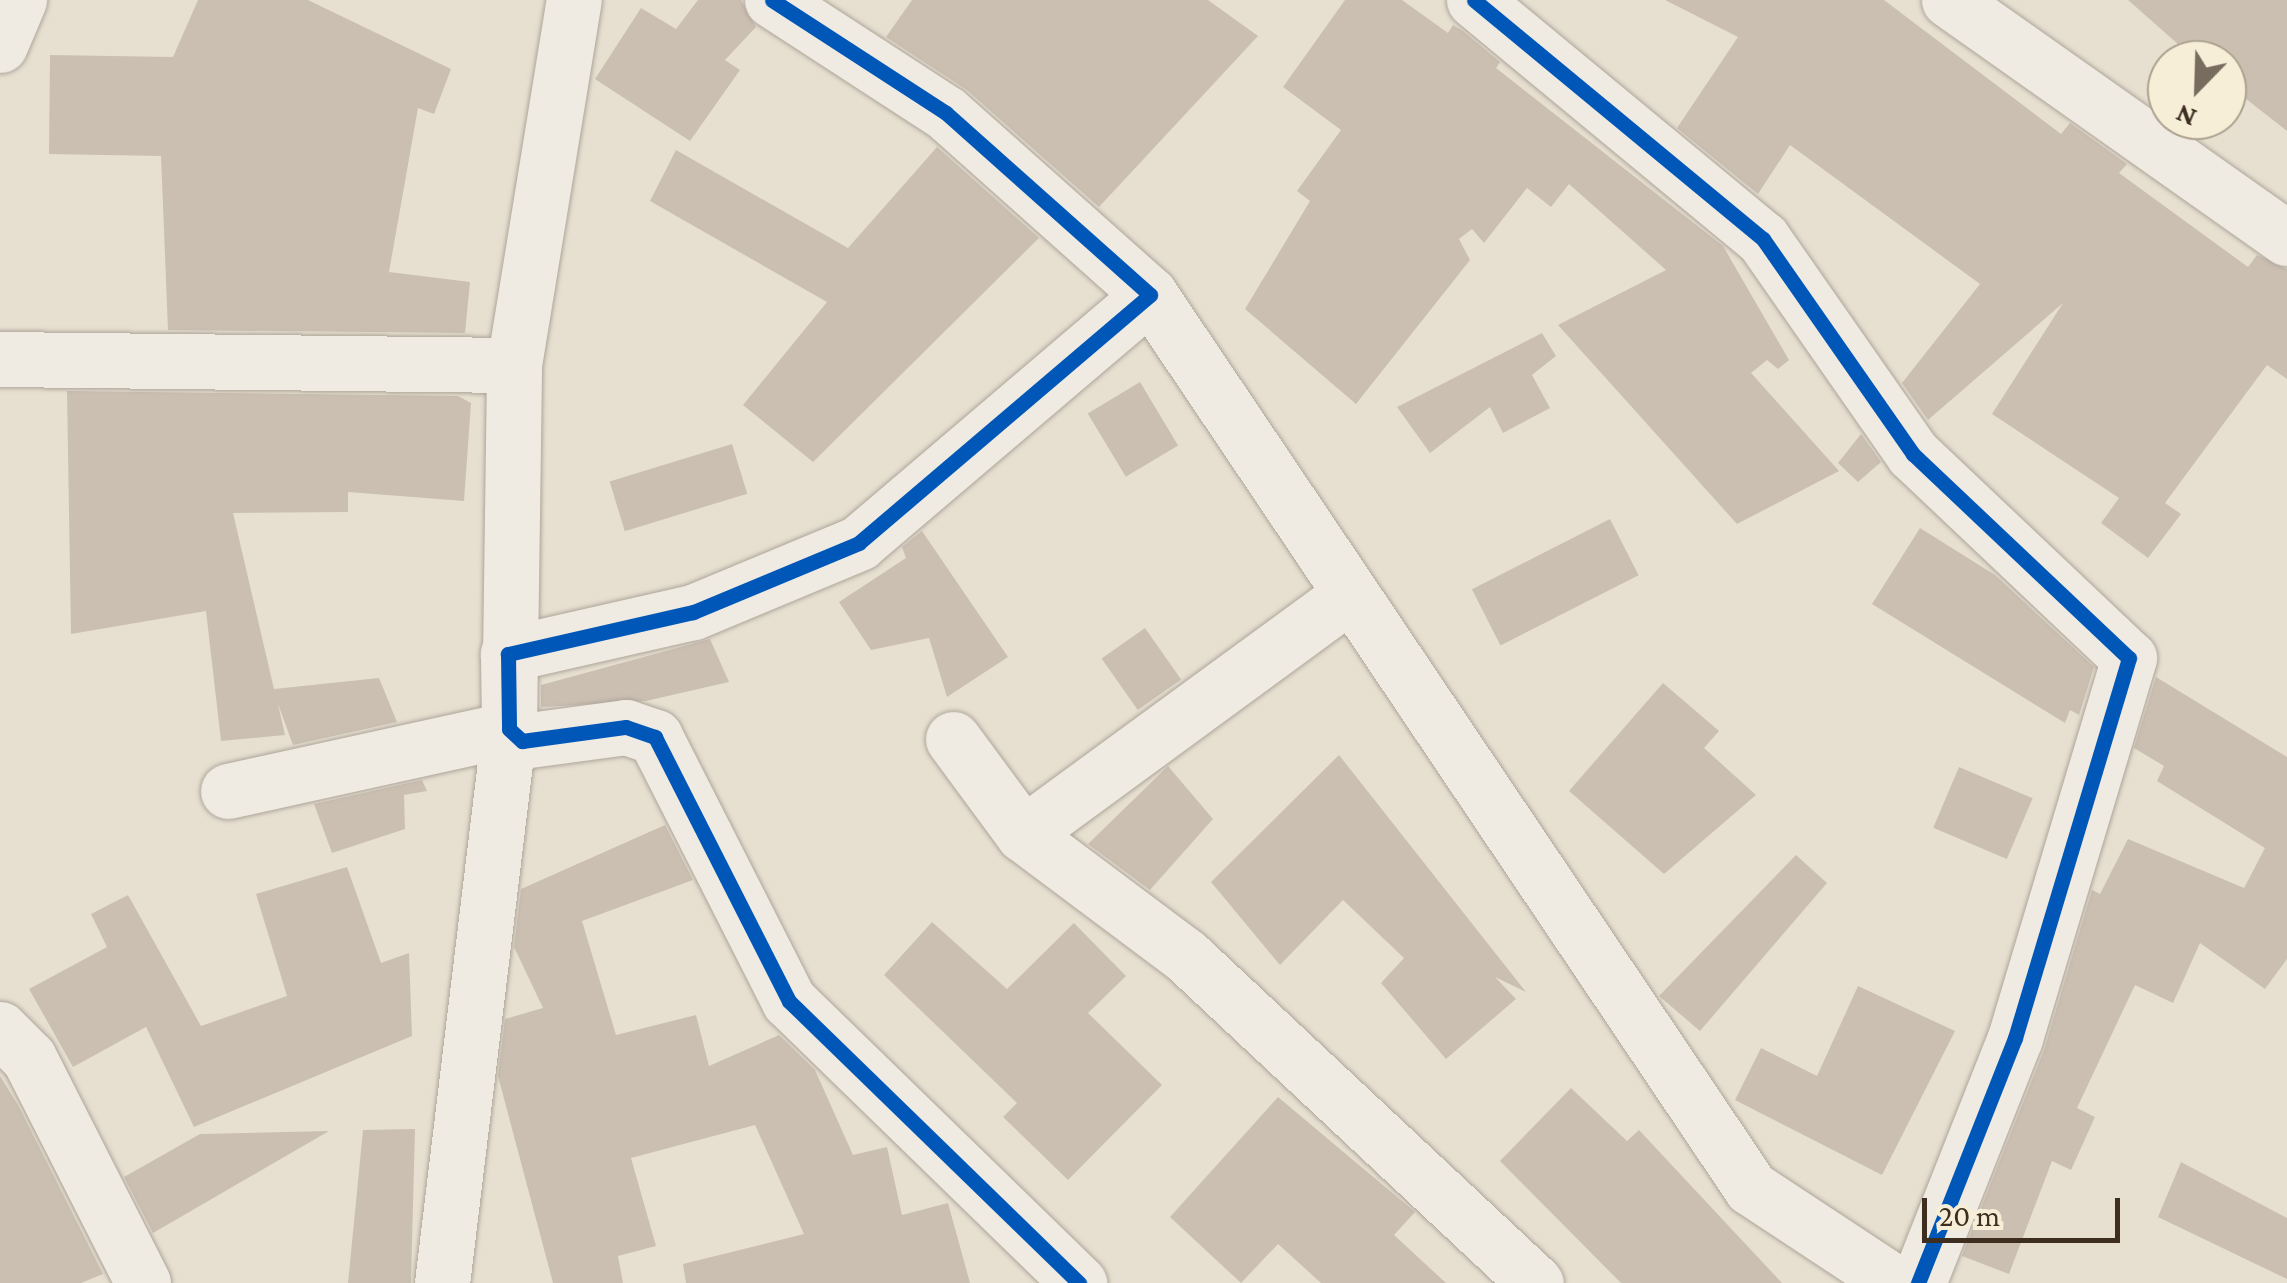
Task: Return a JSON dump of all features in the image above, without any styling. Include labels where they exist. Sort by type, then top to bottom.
[{"type":"street","points":[[0,45],[19,0]]},
{"type":"street","points":[[442,1283],[509,728],[514,365],[574,0]]},
{"type":"street","points":[[772,0],[946,113],[1150,295],[1347,598],[1751,1188],[1895,1283]]},
{"type":"street","points":[[1474,0],[1763,238],[1913,454],[2128,658],[2014,1038],[1918,1283]]},
{"type":"street","points":[[1949,0],[2287,238]]},
{"type":"street","points":[[508,654],[693,612],[859,543],[1150,295]]},
{"type":"street","points":[[0,359],[514,365]]},
{"type":"street","points":[[1023,834],[1347,598]]},
{"type":"street","points":[[509,728],[522,741],[626,727],[655,737],[789,1001],[1079,1283]]},
{"type":"street","points":[[228,790],[509,728]]},
{"type":"street","points":[[953,740],[1023,834],[1186,956],[1536,1283]]},
{"type":"street","points":[[10,1052],[143,1283]]},
{"type":"building","points":[[198,0],[308,0],[451,69],[434,114],[418,108],[389,272],[470,282],[465,333],[168,330],[161,156],[49,154],[50,55],[173,57]]},
{"type":"building","points":[[698,0],[741,0],[756,27],[725,60],[740,70],[690,141],[595,79],[641,8],[676,29]]},
{"type":"building","points":[[912,0],[1208,0],[1258,36],[1099,207],[967,90],[886,37]]},
{"type":"building","points":[[1345,0],[1402,0],[1448,33],[1453,25],[1463,31],[1500,62],[1496,68],[1723,246],[1789,360],[1778,369],[1767,360],[1751,373],[1839,471],[1737,524],[1558,325],[1666,270],[1569,184],[1551,207],[1527,188],[1484,243],[1472,229],[1459,239],[1470,260],[1356,404],[1245,309],[1310,201],[1297,191],[1341,130],[1283,87]]},
{"type":"building","points":[[1665,0],[1884,0],[2061,134],[2070,123],[2127,164],[2119,173],[2248,267],[2257,255],[2287,269],[2287,379],[2267,365],[2165,503],[2181,514],[2148,558],[2101,523],[2119,498],[1992,414],[2063,303],[1928,420],[1902,383],[1980,284],[1790,145],[1758,194],[1677,128],[1738,37]]},
{"type":"building","points":[[2128,0],[2287,0],[2287,131],[2247,100],[2247,40],[2173,40]]},
{"type":"building","points":[[937,147],[1039,238],[813,462],[743,405],[827,302],[650,201],[676,150],[848,248]]},
{"type":"building","points":[[1542,333],[1556,356],[1532,375],[1550,408],[1503,433],[1490,407],[1430,453],[1397,407]]},
{"type":"building","points":[[1140,382],[1178,445],[1126,477],[1088,413]]},
{"type":"building","points":[[67,391],[458,396],[471,403],[464,501],[348,492],[348,512],[233,513],[274,689],[379,678],[397,722],[293,745],[278,704],[285,735],[221,741],[206,611],[71,634]]},
{"type":"building","points":[[1861,434],[1881,462],[1858,482],[1838,463]]},
{"type":"building","points":[[732,444],[747,494],[625,531],[610,481]]},
{"type":"building","points":[[1610,519],[1639,575],[1500,646],[1472,589]]},
{"type":"building","points":[[1920,528],[1995,575],[2094,667],[2079,715],[2070,710],[2065,723],[1872,604]]},
{"type":"building","points":[[922,531],[1008,657],[947,697],[929,638],[871,650],[839,602],[906,558],[902,547]]},
{"type":"building","points":[[1145,628],[1181,680],[1138,710],[1102,658]]},
{"type":"building","points":[[710,639],[729,682],[646,701],[541,707],[541,685]]},
{"type":"building","points":[[2156,677],[2287,757],[2287,959],[2265,989],[2200,943],[2173,1003],[2135,985],[2077,1108],[2095,1117],[2071,1170],[2052,1161],[2009,1274],[1962,1256],[2044,1050],[2092,890],[2100,894],[2128,839],[2244,888],[2265,848],[2157,781],[2164,766],[2134,748]]},
{"type":"building","points":[[1663,683],[1719,731],[1704,748],[1756,795],[1664,874],[1569,791]]},
{"type":"building","points":[[1339,755],[1526,992],[1495,977],[1516,999],[1446,1059],[1381,983],[1404,958],[1343,900],[1280,965],[1211,882]]},
{"type":"building","points":[[1168,766],[1213,819],[1150,890],[1088,844]]},
{"type":"building","points":[[1959,767],[2033,798],[2007,859],[1933,828]]},
{"type":"building","points":[[422,780],[427,791],[404,795],[405,829],[332,853],[314,804]]},
{"type":"building","points":[[665,825],[693,880],[582,921],[616,1035],[696,1015],[709,1066],[779,1035],[815,1070],[853,1155],[887,1147],[902,1215],[948,1203],[970,1283],[686,1283],[683,1264],[804,1234],[755,1125],[631,1158],[656,1246],[618,1256],[623,1283],[553,1283],[498,1076],[505,1019],[543,1008],[514,947],[521,889]]},
{"type":"building","points":[[1796,855],[1827,883],[1700,1031],[1659,996]]},
{"type":"building","points":[[347,867],[381,963],[409,953],[412,1036],[194,1127],[146,1027],[73,1067],[29,989],[107,947],[91,914],[128,895],[201,1026],[287,996],[256,894]]},
{"type":"building","points":[[932,922],[1007,989],[1074,923],[1126,976],[1088,1013],[1162,1085],[1068,1180],[1003,1117],[1017,1103],[884,975]]},
{"type":"building","points":[[1858,986],[1955,1031],[1882,1175],[1735,1100],[1761,1048],[1817,1076]]},
{"type":"building","points":[[0,1076],[103,1274],[81,1283],[0,1283]]},
{"type":"building","points":[[1571,1088],[1627,1141],[1639,1130],[1782,1283],[1621,1283],[1500,1161]]},
{"type":"building","points":[[1278,1097],[1415,1212],[1394,1235],[1446,1283],[1321,1283],[1278,1244],[1241,1283],[1170,1217]]},
{"type":"building","points":[[415,1129],[411,1283],[348,1283],[363,1130]]},
{"type":"building","points":[[329,1131],[153,1233],[124,1177],[200,1134]]},
{"type":"building","points":[[2181,1162],[2287,1218],[2287,1279],[2158,1217]]},
{"type":"cycle path","points":[[772,0],[946,113],[1150,295],[859,543],[693,612],[508,654],[509,729],[522,741],[626,727],[655,737],[789,1001],[1079,1283]]},
{"type":"cycle path","points":[[1474,0],[1763,239],[1913,454],[2129,658],[2015,1038],[1918,1283]]}]
